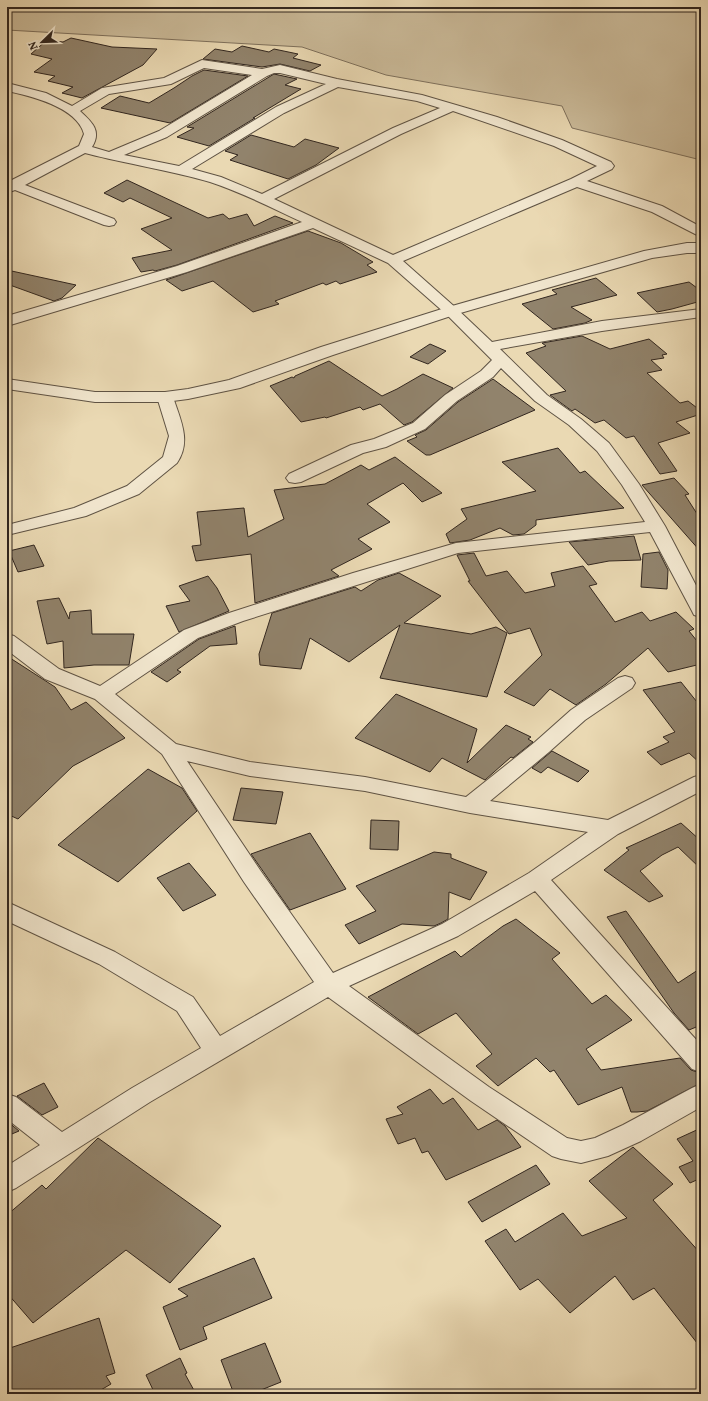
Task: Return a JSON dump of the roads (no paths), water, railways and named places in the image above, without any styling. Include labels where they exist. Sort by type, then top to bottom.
[{"type":"street","points":[[71,111],[106,91],[167,81],[202,64],[263,74]]},
{"type":"street","points":[[110,156],[174,128],[263,74],[272,70],[287,69],[337,83],[418,98],[452,108],[558,143],[606,164],[607,166],[576,182],[393,260]]},
{"type":"street","points":[[181,170],[280,110],[337,83]]},
{"type":"street","points":[[7,87],[36,93],[53,100],[82,119],[90,132],[90,141],[84,149],[10,187]]},
{"type":"street","points":[[263,199],[397,131],[452,108]]},
{"type":"street","points":[[84,149],[110,156],[181,170],[216,180],[263,199],[393,260],[451,311],[541,398],[575,422],[602,447],[630,484],[656,526],[701,611]]},
{"type":"street","points":[[576,182],[667,213],[685,221],[701,233]]},
{"type":"street","points":[[10,187],[65,204],[108,222]]},
{"type":"street","points":[[7,322],[106,290],[182,269],[313,222]]},
{"type":"street","points":[[7,384],[95,397],[165,397],[234,384],[327,351],[451,311],[650,254],[687,248],[701,248]]},
{"type":"street","points":[[488,347],[602,326],[701,313]]},
{"type":"street","points":[[295,478],[357,449],[406,433],[419,426],[451,398],[487,374],[502,360]]},
{"type":"street","points":[[7,530],[80,512],[133,490],[171,459],[177,436],[165,397]]},
{"type":"street","points":[[102,694],[191,634],[236,617],[360,577],[456,548],[656,526]]},
{"type":"street","points":[[7,640],[52,674],[102,694],[169,750],[252,876],[329,986],[480,1094],[561,1148],[581,1152],[599,1148],[632,1133],[701,1095]]},
{"type":"street","points":[[470,805],[542,748],[578,715],[625,683]]},
{"type":"street","points":[[169,750],[250,769],[365,784],[470,805],[610,828]]},
{"type":"street","points":[[7,1180],[141,1095],[329,986],[450,930],[537,879],[610,828],[701,782]]},
{"type":"street","points":[[537,879],[701,1062]]},
{"type":"street","points":[[7,911],[107,958],[185,1004],[217,1051]]},
{"type":"street","points":[[7,1105],[61,1146]]}]
